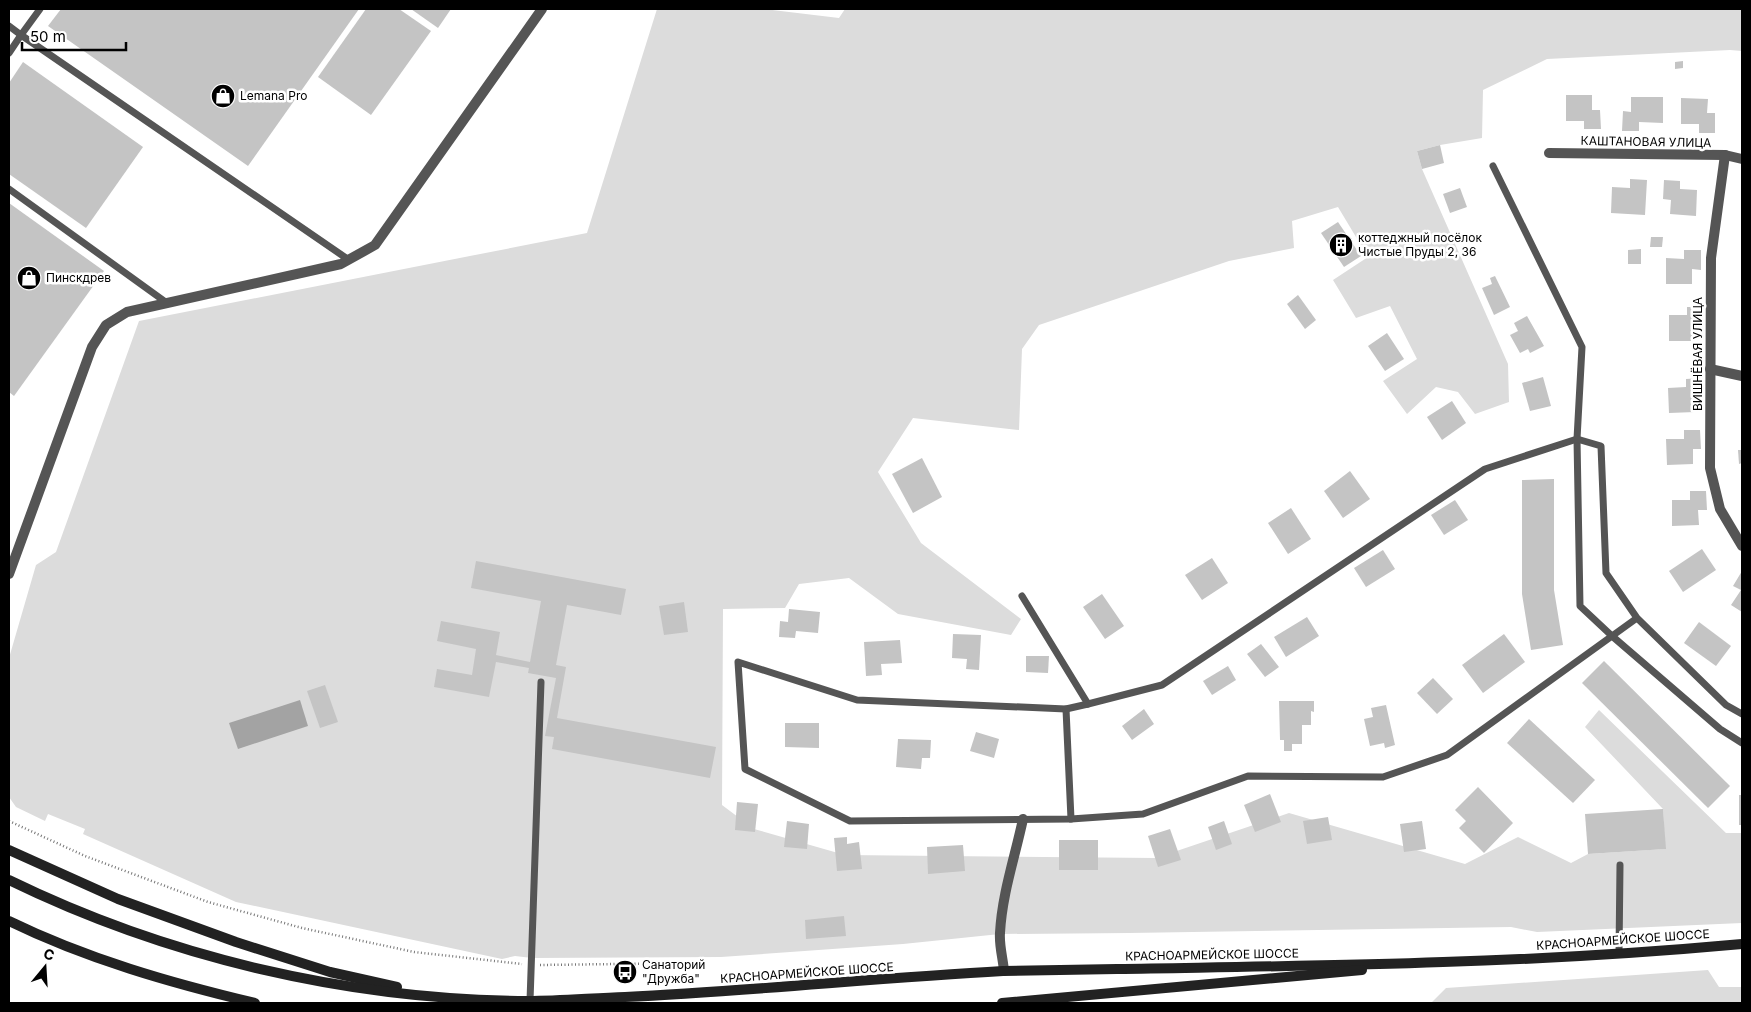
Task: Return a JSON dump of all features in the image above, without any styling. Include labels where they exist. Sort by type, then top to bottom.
[{"type":"main road","points":[[9,850],[118,899],[236,942],[330,972],[440,996]]},
{"type":"main road","name":"КРАСНОАРМЕЙСКОЕ ШОССЕ","points":[[9,880],[47,899],[110,923],[204,955],[280,974],[369,990],[530,1001],[696,994],[1004,971],[1445,962],[1619,954],[1742,944]]},
{"type":"main road","points":[[9,921],[32,932],[118,965],[198,990],[255,1003]]},
{"type":"main road","name":"КРАСНОАРМЕЙСКОЕ ШОССЕ","points":[[1002,1003],[1445,962]]},
{"type":"street","points":[[9,572],[92,347],[106,325],[127,312],[341,264],[375,245],[542,9]]},
{"type":"street","name":"КАШТАНОВАЯ УЛИЦА","points":[[1549,153],[1725,155],[1742,159]]},
{"type":"street","name":"ВИШНЁВАЯ УЛИЦА","points":[[1725,155],[1711,258],[1710,468],[1720,509],[1742,546]]},
{"type":"street","points":[[1710,369],[1742,376]]},
{"type":"street","points":[[1004,971],[1000,934],[1010,871],[1018,846],[1023,819]]},
{"type":"lane","points":[[9,53],[40,9]]},
{"type":"lane","points":[[9,26],[349,260]]},
{"type":"lane","points":[[1493,166],[1582,347],[1577,438],[1580,606],[1720,729],[1742,743]]},
{"type":"lane","points":[[9,189],[167,303]]},
{"type":"lane","points":[[1637,618],[1447,755],[1383,777],[1248,776],[1143,814],[1071,818],[850,821],[745,769],[738,662],[857,700],[1066,709],[1162,685],[1485,469],[1577,438],[1601,446],[1606,573],[1637,618],[1726,704],[1742,714]]},
{"type":"lane","points":[[1022,596],[1088,704]]},
{"type":"lane","points":[[530,1001],[541,682]]},
{"type":"lane","points":[[1066,709],[1071,818]]},
{"type":"lane","points":[[1619,954],[1620,865]]},
{"type":"path","points":[[9,821],[85,856],[208,902],[302,928],[414,952],[531,965],[695,963]]},
{"type":"shaded area","points":[[657,9],[764,9],[839,18],[845,9],[1742,9],[1742,51],[1547,59],[1483,90],[1482,138],[1417,151],[1422,169],[1508,364],[1509,402],[1475,414],[1458,392],[1436,387],[1407,414],[1383,381],[1417,359],[1390,306],[1356,318],[1333,280],[1368,257],[1338,207],[1292,221],[1294,248],[1229,261],[1039,325],[1022,349],[1019,430],[913,418],[878,472],[921,543],[1021,619],[1011,635],[898,614],[849,578],[799,584],[785,608],[723,609],[722,805],[754,829],[845,855],[1156,858],[1289,813],[1465,864],[1518,837],[1571,863],[1588,854],[1665,849],[1663,809],[1585,727],[1599,710],[1726,833],[1742,833],[1742,923],[1537,932],[1511,927],[1000,934],[903,944],[721,957],[532,958],[515,956],[502,959],[236,902],[83,834],[85,829],[48,814],[45,821],[16,807],[9,797],[9,658],[36,565],[56,552],[139,321],[587,233]]},
{"type":"shaded area","points":[[300,700],[308,726],[238,749],[229,723]]},
{"type":"shaded area","points":[[1708,970],[1719,987],[1742,987],[1742,1003],[1431,1003],[1446,988]]},
{"type":"building","name":"Lemana Pro","points":[[61,9],[359,9],[248,166],[48,26]]},
{"type":"building","points":[[366,9],[399,9],[431,31],[371,115],[318,77]]},
{"type":"building","points":[[411,9],[451,9],[438,28]]},
{"type":"building","points":[[1683,61],[1683,68],[1675,69],[1675,62]]},
{"type":"building","points":[[23,62],[143,147],[86,228],[9,174],[9,83]]},
{"type":"building","points":[[1566,95],[1592,95],[1592,110],[1600,110],[1601,129],[1584,129],[1584,121],[1566,121]]},
{"type":"building","points":[[1631,97],[1663,97],[1663,123],[1639,122],[1639,131],[1622,131],[1623,111],[1631,112]]},
{"type":"building","points":[[1681,98],[1708,99],[1707,113],[1715,113],[1715,133],[1699,133],[1699,124],[1681,124]]},
{"type":"building","points":[[1440,145],[1444,163],[1422,169],[1417,151]]},
{"type":"building","points":[[1630,179],[1647,180],[1645,215],[1611,213],[1612,187],[1630,188]]},
{"type":"building","points":[[1664,180],[1680,181],[1680,189],[1697,190],[1696,216],[1670,214],[1671,200],[1663,199]]},
{"type":"building","points":[[1460,188],[1467,207],[1450,213],[1443,194]]},
{"type":"building","points":[[9,203],[104,271],[14,396],[9,392]]},
{"type":"building","name":"коттеджный посёлок Чистые Пруды 2, 36","points":[[1338,222],[1361,256],[1344,267],[1321,233]]},
{"type":"building","points":[[1651,237],[1663,237],[1662,247],[1650,247]]},
{"type":"building","points":[[1641,249],[1641,264],[1628,264],[1628,250]]},
{"type":"building","points":[[1684,250],[1701,250],[1701,270],[1692,269],[1692,284],[1666,284],[1666,258],[1684,259]]},
{"type":"building","points":[[1495,276],[1510,307],[1494,315],[1482,288],[1492,284],[1490,278]]},
{"type":"building","points":[[1298,295],[1316,320],[1305,329],[1287,304]]},
{"type":"building","points":[[1687,307],[1703,307],[1703,326],[1695,326],[1695,341],[1669,341],[1669,315],[1687,315]]},
{"type":"building","points":[[1527,316],[1544,346],[1530,353],[1528,349],[1520,353],[1510,335],[1518,331],[1514,323]]},
{"type":"building","points":[[1387,333],[1404,359],[1385,371],[1368,346]]},
{"type":"building","points":[[1543,377],[1551,406],[1530,411],[1522,383]]},
{"type":"building","points":[[1702,378],[1703,398],[1695,398],[1695,412],[1669,413],[1668,388],[1686,387],[1686,379]]},
{"type":"building","points":[[1452,401],[1466,423],[1442,440],[1427,417]]},
{"type":"building","points":[[1684,430],[1700,430],[1701,449],[1693,449],[1693,464],[1667,465],[1666,439],[1684,439]]},
{"type":"building","points":[[1738,450],[1742,450],[1742,463],[1739,464]]},
{"type":"building","points":[[922,458],[942,497],[913,513],[892,474]]},
{"type":"building","points":[[1350,471],[1370,499],[1343,518],[1324,491]]},
{"type":"building","points":[[1554,479],[1554,590],[1563,645],[1531,650],[1522,594],[1522,480]]},
{"type":"building","points":[[1690,491],[1706,491],[1707,510],[1698,510],[1699,525],[1672,526],[1672,500],[1690,500]]},
{"type":"building","points":[[1455,500],[1468,520],[1444,535],[1431,515]]},
{"type":"building","points":[[1291,508],[1311,539],[1288,554],[1268,523]]},
{"type":"building","points":[[1702,549],[1716,570],[1683,592],[1669,571]]},
{"type":"building","points":[[1383,550],[1395,569],[1366,587],[1354,568]]},
{"type":"building","points":[[1212,558],[1228,583],[1202,600],[1185,575]]},
{"type":"building","points":[[476,561],[626,589],[621,615],[567,605],[556,665],[566,667],[557,718],[716,747],[710,778],[552,749],[554,737],[545,736],[556,678],[528,673],[529,668],[496,662],[489,697],[434,687],[437,669],[472,675],[476,649],[437,641],[441,621],[500,632],[496,655],[530,662],[541,601],[471,588]]},
{"type":"building","points":[[1742,571],[1742,612],[1731,605],[1741,590],[1733,586]]},
{"type":"building","points":[[1102,594],[1124,626],[1105,639],[1083,607]]},
{"type":"building","points":[[684,602],[688,632],[664,635],[659,606]]},
{"type":"building","points":[[789,609],[820,612],[818,633],[796,631],[795,638],[779,637],[780,621],[788,622]]},
{"type":"building","points":[[1307,617],[1319,636],[1286,657],[1274,637]]},
{"type":"building","points":[[1699,622],[1731,646],[1716,666],[1684,643]]},
{"type":"building","points":[[953,634],[981,635],[979,670],[966,669],[967,659],[952,658]]},
{"type":"building","points":[[1504,634],[1525,662],[1483,693],[1462,665]]},
{"type":"building","points":[[900,640],[902,663],[881,664],[882,675],[866,676],[864,642]]},
{"type":"building","points":[[1261,644],[1279,667],[1265,677],[1247,654]]},
{"type":"building","points":[[1026,656],[1049,656],[1048,673],[1026,672]]},
{"type":"building","points":[[1604,661],[1730,786],[1708,808],[1582,683]]},
{"type":"building","points":[[1228,666],[1236,680],[1212,695],[1203,681]]},
{"type":"building","points":[[1433,678],[1453,699],[1437,714],[1417,693]]},
{"type":"building","points":[[325,685],[338,722],[320,728],[307,691]]},
{"type":"building","points":[[1279,701],[1314,701],[1314,712],[1311,711],[1311,725],[1302,725],[1302,744],[1292,744],[1292,751],[1284,751],[1284,740],[1280,740]]},
{"type":"building","points":[[1386,705],[1395,745],[1385,748],[1384,743],[1370,746],[1364,719],[1373,717],[1371,708]]},
{"type":"building","points":[[1144,709],[1154,724],[1132,740],[1122,726]]},
{"type":"building","points":[[1529,719],[1595,780],[1573,803],[1507,743]]},
{"type":"building","points":[[785,723],[819,723],[819,748],[785,747]]},
{"type":"building","points":[[976,732],[999,739],[994,758],[970,751]]},
{"type":"building","points":[[898,739],[931,740],[930,758],[922,758],[921,769],[896,767]]},
{"type":"building","points":[[1478,787],[1513,823],[1484,853],[1459,828],[1466,821],[1455,810]]},
{"type":"building","points":[[1270,794],[1281,822],[1255,832],[1244,805]]},
{"type":"building","points":[[1739,795],[1742,795],[1742,825],[1739,825]]},
{"type":"building","points":[[737,802],[758,804],[755,832],[735,830]]},
{"type":"building","points":[[1663,809],[1666,849],[1588,854],[1585,814]]},
{"type":"building","points":[[1328,817],[1332,840],[1307,844],[1303,821]]},
{"type":"building","points":[[787,821],[809,824],[807,849],[784,847]]},
{"type":"building","points":[[1224,821],[1232,844],[1216,850],[1208,827]]},
{"type":"building","points":[[1422,821],[1426,849],[1404,852],[1400,824]]},
{"type":"building","points":[[1170,829],[1181,860],[1158,867],[1148,836]]},
{"type":"building","points":[[847,837],[847,844],[859,842],[862,869],[837,871],[834,838]]},
{"type":"building","points":[[1059,840],[1098,840],[1098,870],[1059,870]]},
{"type":"building","points":[[963,845],[965,871],[928,874],[927,847]]},
{"type":"building","points":[[844,916],[846,936],[806,939],[805,920]]},
{"type":"place","name":"Lemana Pro","points":[[223,96]]},
{"type":"place","name":"коттеджный посёлок Чистые Пруды 2, 36","points":[[1341,245]]},
{"type":"place","name":"Пинскдрев","points":[[29,278]]},
{"type":"place","name":"Санаторий \"Дружба\"","points":[[625,972]]}]
